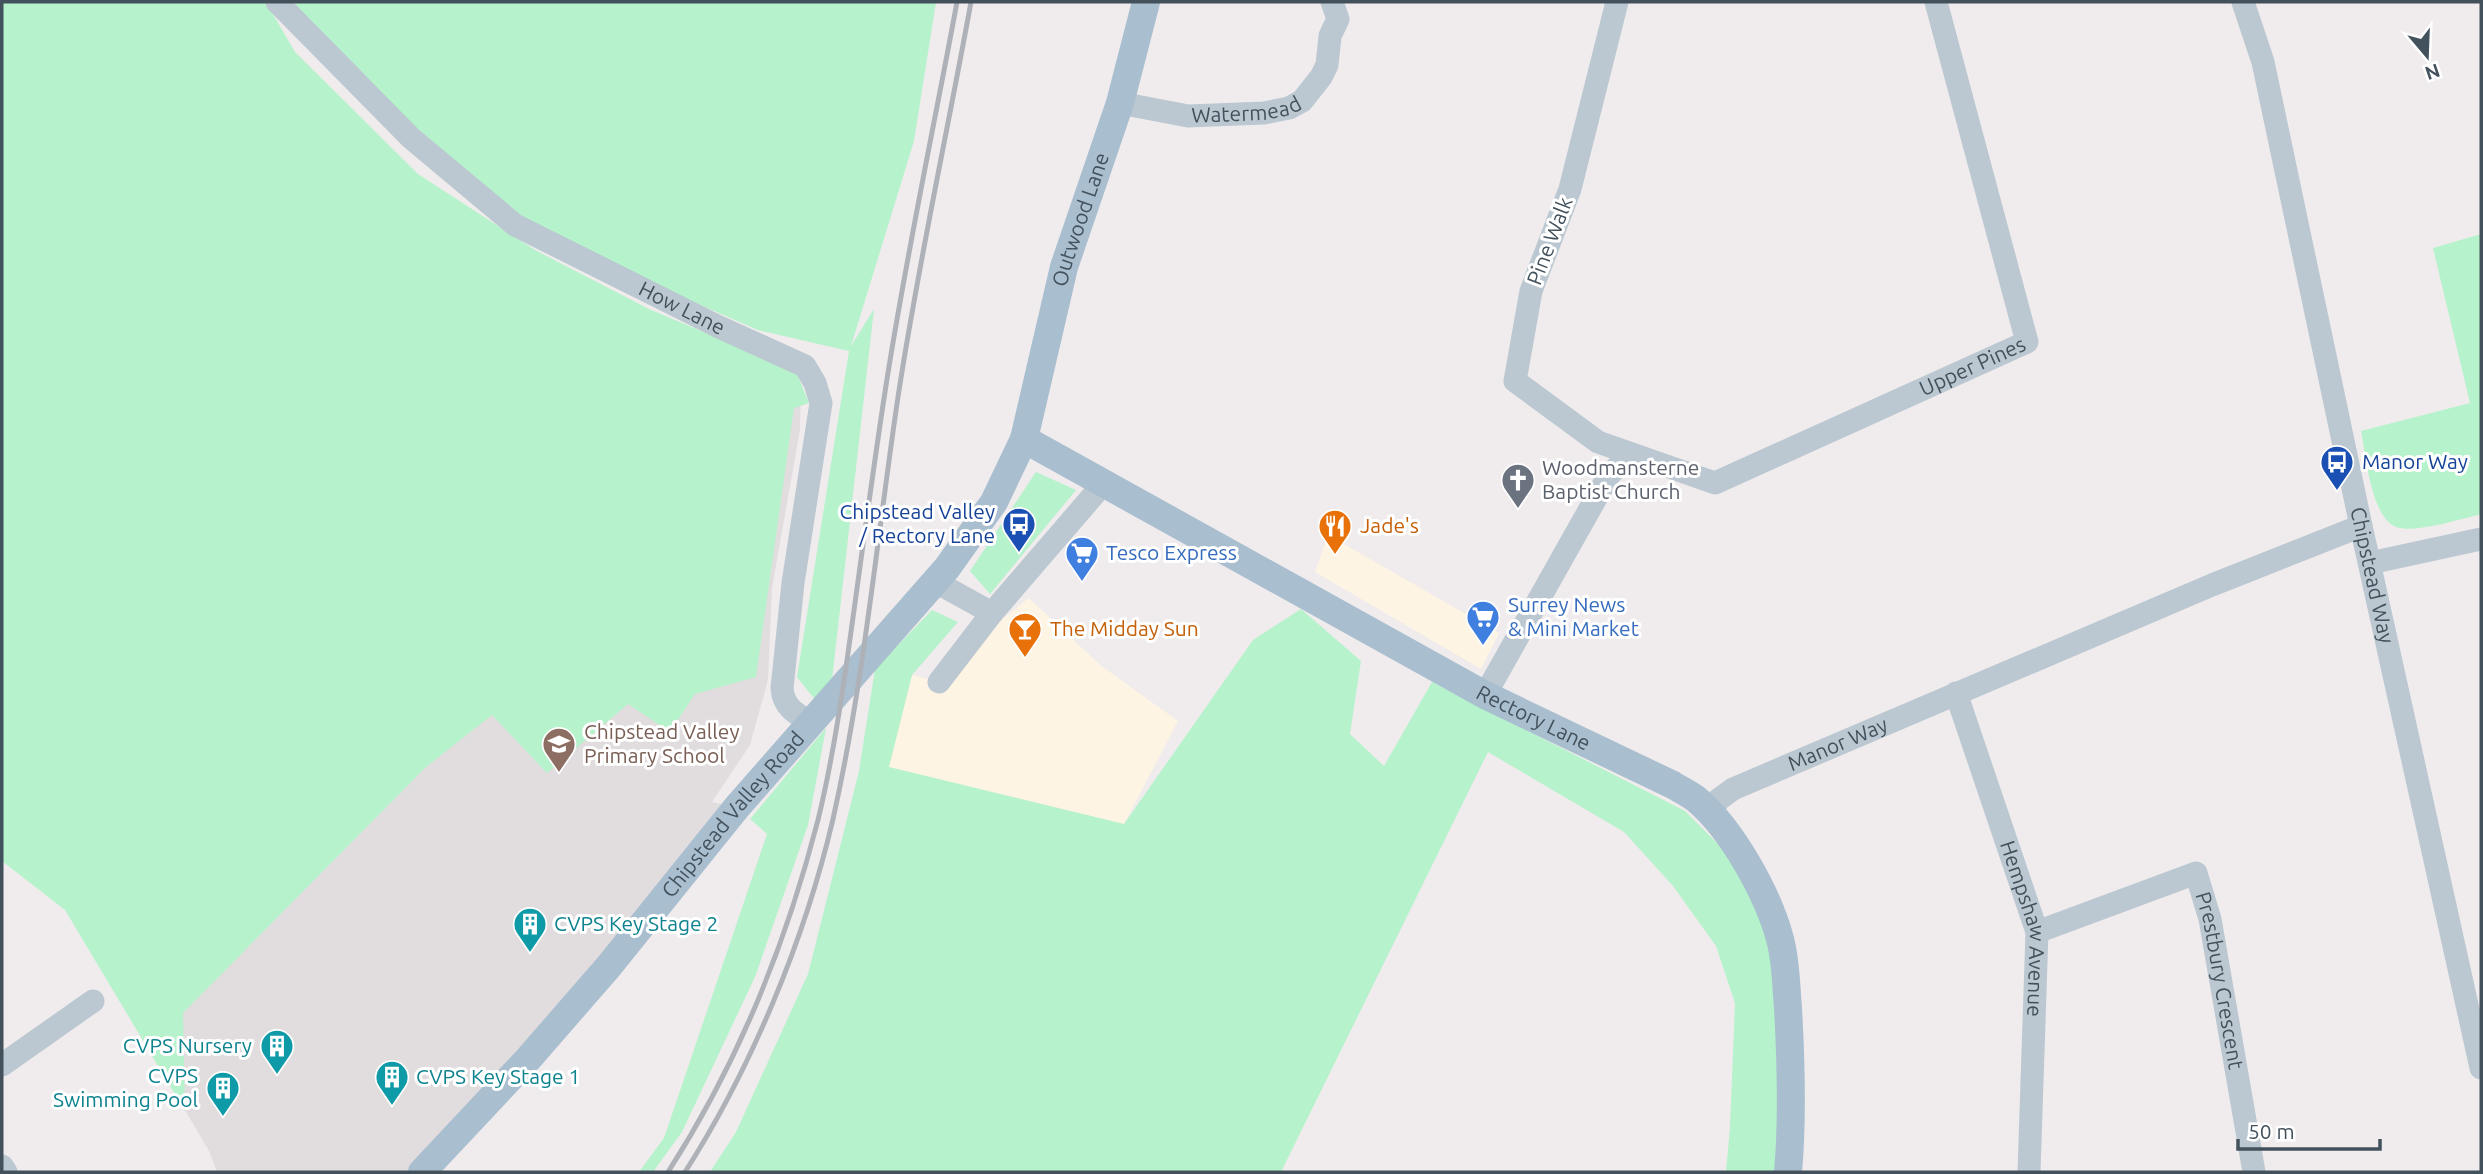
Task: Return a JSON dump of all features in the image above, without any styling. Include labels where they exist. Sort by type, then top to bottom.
[{"type":"main road","name":"Outwood Lane","points":[[1024,439],[1064,267],[1120,103],[1146,2]]},
{"type":"main road","name":"Chipstead Valley Road","points":[[422,1172],[529,1058],[600,976],[737,807],[972,536],[994,502],[1024,439]]},
{"type":"main road","name":"Rectory Lane","points":[[1024,439],[1485,695],[1673,785],[1695,799],[1711,815],[1739,853],[1765,899],[1780,937],[1790,1047],[1791,1138],[1788,1172]]},
{"type":"street","name":"How Lane","points":[[276,2],[411,138],[515,225],[719,327],[805,366],[815,383],[821,403],[793,583],[782,688],[783,698],[789,707],[811,722]]},
{"type":"street","name":"Watermead","points":[[1120,103],[1188,116],[1264,113],[1289,108],[1302,101],[1313,90],[1327,65],[1330,36],[1338,19],[1332,2]]},
{"type":"street","name":"Pine Walk","points":[[1617,2],[1570,189],[1531,291],[1515,382],[1598,442],[1631,454]]},
{"type":"street","name":"Upper Pines","points":[[1631,454],[1715,483],[2027,342],[1936,2]]},
{"type":"street","name":"Chipstead Way","points":[[2243,2],[2263,62],[2361,526],[2474,1004],[2481,1068]]},
{"type":"street","points":[[1598,442],[1609,475]]},
{"type":"street","points":[[1485,695],[1609,475],[1631,454]]},
{"type":"street","points":[[939,681],[992,613],[1104,484]]},
{"type":"street","name":"Manor Way","points":[[1711,815],[1718,800],[1733,789],[2212,585],[2361,526]]},
{"type":"street","points":[[2370,563],[2481,539]]},
{"type":"street","points":[[934,582],[992,613]]},
{"type":"street","name":"Hempshaw Avenue","points":[[1956,693],[2037,932],[2029,1172]]},
{"type":"street","name":"Prestbury Crescent","points":[[2037,932],[2196,873],[2210,919],[2254,1172]]},
{"type":"street","points":[[2,1065],[93,1001]]},
{"type":"street","points":[[2,1166],[6,1172]]},
{"type":"shaded area","name":"Chipstead Valley Primary School","points":[[702,335],[801,382],[800,430],[772,588],[768,680],[750,745],[712,802],[737,807],[422,1172],[217,1172],[209,1151],[130,1017]]},
{"type":"shaded area","points":[[1328,535],[1499,633],[1481,669],[1315,572]]},
{"type":"shaded area","points":[[1029,598],[1100,665],[1178,721],[1124,824],[888,767],[912,675],[927,679]]},
{"type":"green space","points":[[2,2],[266,2],[295,52],[418,174],[535,250],[649,309],[796,371],[809,403],[794,408],[756,677],[695,694],[670,732],[628,704],[547,773],[492,715],[426,767],[183,1013],[185,1111],[65,910],[2,861]]},
{"type":"green space","points":[[277,2],[936,2],[914,141],[851,346],[874,309],[832,680],[816,701],[797,677],[849,351],[758,330],[515,225]]},
{"type":"green space","points":[[2481,234],[2481,514],[2429,527],[2400,528],[2390,523],[2382,514],[2376,501],[2361,431],[2470,403],[2433,248]]},
{"type":"green space","points":[[1036,472],[1076,490],[990,594],[970,571]]},
{"type":"green space","points":[[1301,609],[1361,661],[1350,734],[1384,766],[1432,682],[1685,811],[1719,845],[1752,893],[1770,944],[1780,1026],[1778,1172],[1726,1172],[1735,1003],[1716,946],[1673,886],[1624,832],[1488,752],[1281,1172],[710,1172],[736,1132],[808,974],[859,771],[875,669],[932,610],[958,622],[912,675],[889,767],[1124,824],[1253,640]]},
{"type":"green space","points":[[826,728],[808,825],[755,977],[682,1132],[653,1172],[639,1172],[664,1138],[767,834],[750,819]]},
{"type":"railway","points":[[668,1172],[716,1089],[757,1002],[791,912],[818,820],[839,712],[893,343],[957,2]]},
{"type":"railway","points":[[685,1172],[732,1090],[773,1002],[807,910],[833,819],[862,662],[906,348],[971,2]]},
{"type":"place","name":"Manor Way","points":[[2337,492]]},
{"type":"place","name":"Woodmansterne Baptist Church","points":[[1518,510]]},
{"type":"place","name":"Chipstead Valley / Rectory Lane","points":[[1019,554]]},
{"type":"place","name":"Jade's","points":[[1335,556]]},
{"type":"place","name":"Tesco Express","points":[[1082,583]]},
{"type":"place","name":"Surrey News & Mini Market","points":[[1483,647]]},
{"type":"place","name":"The Midday Sun","points":[[1025,659]]},
{"type":"place","name":"Chipstead Valley Primary School","points":[[559,774]]},
{"type":"place","name":"CVPS Key Stage 2","points":[[530,954]]},
{"type":"place","name":"CVPS Nursery","points":[[277,1076]]},
{"type":"place","name":"CVPS Key Stage 1","points":[[392,1107]]},
{"type":"place","name":"CVPS Swimming Pool","points":[[223,1118]]}]
